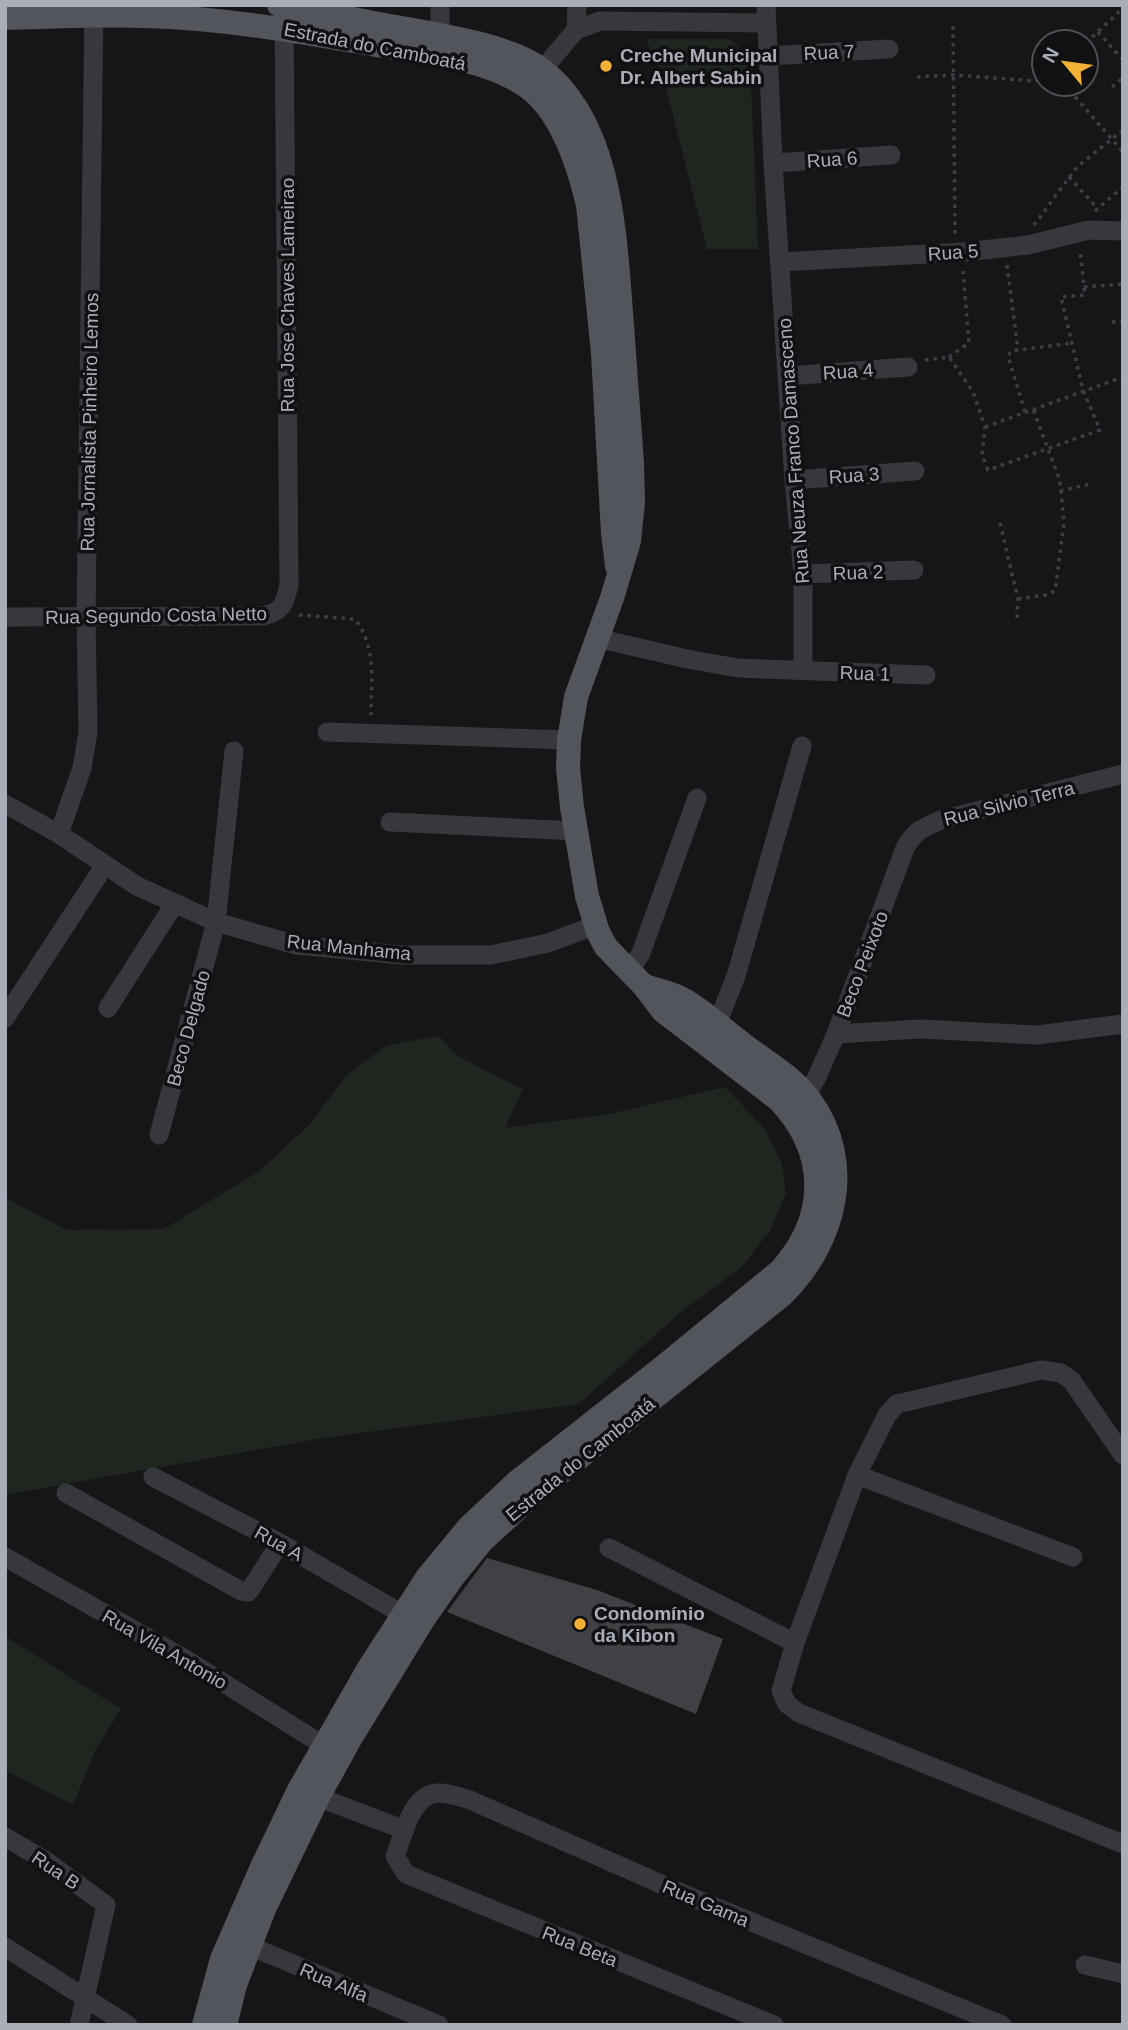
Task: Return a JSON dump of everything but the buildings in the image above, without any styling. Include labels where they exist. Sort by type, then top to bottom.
[{"type":"main road","name":"Estrada do Camboatá","points":[[5,18],[94,11],[158,17],[283,11],[440,36],[511,53],[542,70],[556,83],[578,112],[598,158],[608,193],[603,353],[613,533],[618,576],[576,697],[569,740],[568,768],[585,889],[596,925],[611,955],[663,1011],[755,1081],[806,1097]]},
{"type":"main road","name":"Estrada do Camboatá","points":[[283,11],[458,59],[513,78],[527,86],[552,114],[568,143],[577,165],[606,277]]},
{"type":"main road","name":"Estrada do Camboatá","points":[[308,1794],[350,1739],[424,1618],[471,1553],[780,1271],[797,1248],[813,1211],[815,1161],[809,1144],[806,1097],[682,998],[636,979]]},
{"type":"main road","name":"Estrada do Camboatá","points":[[204,2025],[215,1981],[240,1941],[308,1794],[323,1745],[402,1614],[447,1551],[492,1504],[583,1428],[633,1403]]},
{"type":"main road","name":"Estrada do Camboatá","points":[[225,2025],[240,1941]]},
{"type":"street","points":[[440,5],[440,36]]},
{"type":"street","points":[[576,30],[577,5]]},
{"type":"street","name":"Rua Jornalista Pinheiro Lemos","points":[[59,834],[82,768],[88,732],[86,617],[94,11]]},
{"type":"street","name":"Rua Jose Chaves Lameirao","points":[[283,11],[289,585]]},
{"type":"street","points":[[542,70],[576,30],[600,22],[691,14],[766,14]]},
{"type":"street","name":"Rua Neuza Franco Damasceno","points":[[766,14],[787,376],[803,574],[803,670]]},
{"type":"street","name":"Rua 7","points":[[769,55],[889,49]]},
{"type":"street","name":"Rua 6","points":[[773,163],[891,155]]},
{"type":"street","name":"Rua 5","points":[[781,262],[958,252],[1011,247],[1090,230],[1123,231]]},
{"type":"street","name":"Rua 4","points":[[787,376],[908,367]]},
{"type":"street","name":"Rua 3","points":[[794,480],[915,471]]},
{"type":"street","name":"Rua 2","points":[[803,574],[914,570]]},
{"type":"street","name":"Rua Segundo Costa Netto","points":[[5,617],[263,616],[276,613],[285,603],[289,585]]},
{"type":"street","points":[[597,638],[687,660],[738,668],[803,670]]},
{"type":"street","name":"Rua 1","points":[[803,670],[926,675]]},
{"type":"street","points":[[327,732],[569,740]]},
{"type":"street","points":[[717,1024],[736,976],[802,746]]},
{"type":"street","name":"Beco Delgado","points":[[159,1135],[216,922],[234,751]]},
{"type":"street","name":"Rua Silvio Terra","points":[[905,848],[913,834],[922,827],[941,820],[1123,774]]},
{"type":"street","points":[[636,979],[641,953],[696,798]]},
{"type":"street","name":"Rua Manhama","points":[[9,812],[59,834],[138,886],[216,922],[296,945],[402,955],[491,955],[548,943],[596,925]]},
{"type":"street","points":[[390,822],[576,831]]},
{"type":"street","name":"Beco Peixoto","points":[[806,1097],[836,1034],[905,848]]},
{"type":"street","points":[[5,1017],[105,864]]},
{"type":"street","points":[[108,1008],[175,903]]},
{"type":"street","points":[[836,1034],[920,1030],[1037,1035],[1123,1024]]},
{"type":"street","points":[[1123,1455],[1072,1381],[1061,1373],[1041,1370],[897,1404],[887,1415],[857,1475],[795,1643],[781,1691],[788,1703],[799,1713],[1123,1844]]},
{"type":"street","points":[[857,1475],[1073,1557]]},
{"type":"street","name":"Rua A","points":[[153,1477],[280,1543],[402,1614]]},
{"type":"street","points":[[66,1493],[241,1591],[248,1592],[280,1543]]},
{"type":"street","points":[[609,1548],[795,1643]]},
{"type":"street","name":"Rua Vila Antonio","points":[[5,1556],[187,1660],[323,1745]]},
{"type":"street","name":"Rua Gama","points":[[405,1830],[414,1808],[426,1797],[435,1793],[450,1794],[470,1800],[686,1895],[1002,2025]]},
{"type":"street","points":[[308,1794],[405,1830]]},
{"type":"street","name":"Rua Beta","points":[[405,1830],[395,1856],[405,1874],[774,2025]]},
{"type":"street","name":"Rua B","points":[[5,1837],[46,1861],[106,1905],[85,1997]]},
{"type":"street","name":"Rua Alfa","points":[[240,1941],[439,2025]]},
{"type":"street","points":[[5,1947],[128,2025]]},
{"type":"street","points":[[1085,1965],[1123,1974]]},
{"type":"street","points":[[79,2025],[85,1997]]},
{"type":"path","points":[[1100,30],[1123,8]]},
{"type":"path","points":[[908,367],[917,359],[949,357],[969,342],[958,252],[953,26]]},
{"type":"path","points":[[1100,34],[1123,60]]},
{"type":"path","points":[[917,77],[953,75],[1030,81]]},
{"type":"path","points":[[1112,87],[1123,78]]},
{"type":"path","points":[[1075,98],[1123,152]]},
{"type":"path","points":[[1018,350],[1011,247],[1069,177],[1123,130]]},
{"type":"path","points":[[1069,177],[1098,209]]},
{"type":"path","points":[[949,357],[973,392],[985,427],[982,455],[988,470],[1100,430],[1083,390],[1061,297],[1086,295],[1077,233],[1098,209],[1123,187]]},
{"type":"path","points":[[1084,287],[1123,284]]},
{"type":"path","points":[[1112,322],[1123,321]]},
{"type":"path","points":[[1025,412],[1008,356],[1011,351],[1072,343]]},
{"type":"path","points":[[985,427],[1123,377]]},
{"type":"path","points":[[1018,598],[1046,596],[1055,591],[1064,523],[1060,481],[1033,409]]},
{"type":"path","points":[[1060,491],[1090,484]]},
{"type":"path","points":[[1000,523],[1018,598],[1017,619]]},
{"type":"path","points":[[276,613],[355,619],[366,633],[371,653],[371,734]]},
{"type":"shaded area","points":[[646,39],[730,39],[750,60],[758,249],[707,249],[666,88]]},
{"type":"shaded area","points":[[439,1036],[458,1056],[523,1089],[505,1128],[609,1114],[725,1087],[765,1129],[782,1164],[786,1193],[771,1229],[741,1268],[683,1310],[579,1404],[323,1438],[5,1495],[5,1197],[66,1230],[164,1229],[258,1172],[310,1124],[345,1077],[387,1045]]},
{"type":"shaded area","points":[[5,1636],[121,1709],[95,1751],[73,1805],[5,1770]]},
{"type":"place","name":"Creche Municipal Dr. Albert Sabin","points":[[606,66]]},
{"type":"place","name":"Condomínio da Kibon","points":[[580,1624]]}]
